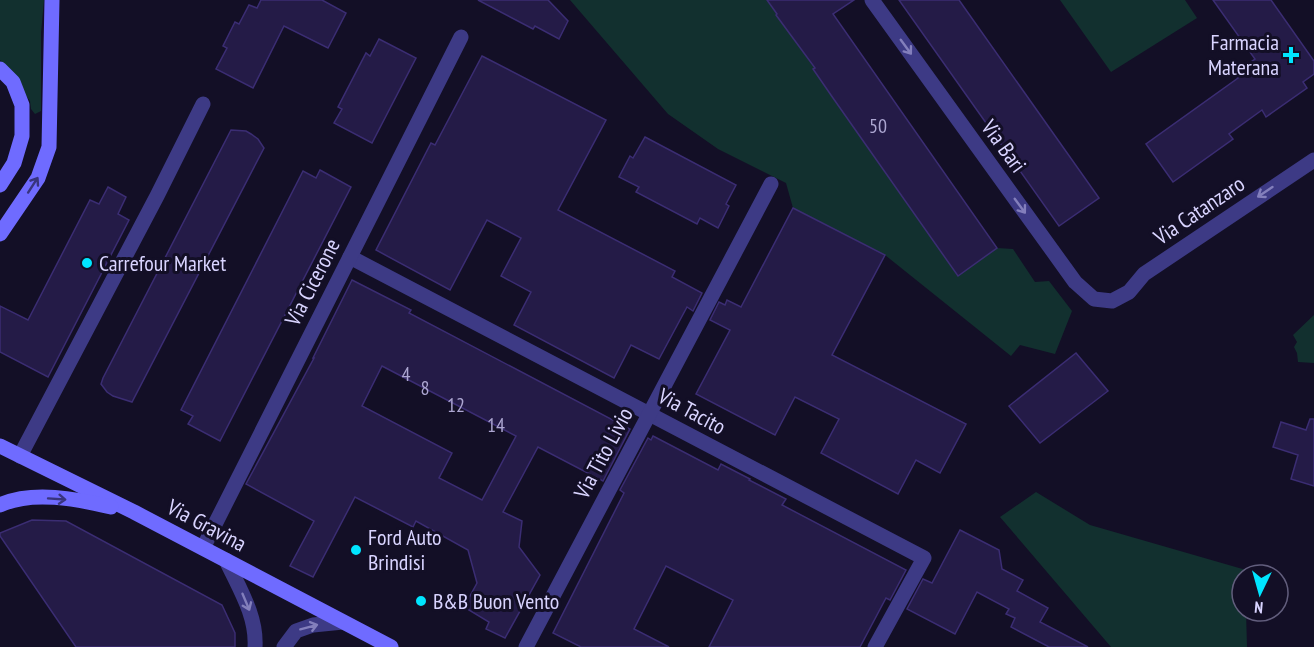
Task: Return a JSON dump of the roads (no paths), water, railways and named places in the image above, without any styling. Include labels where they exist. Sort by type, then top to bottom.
[{"type":"main road","points":[[0,234],[38,178],[50,147],[52,0]]},
{"type":"main road","points":[[0,69],[13,82],[22,105],[20,145],[14,163],[0,185]]},
{"type":"main road","name":"Via Gravina","points":[[0,446],[134,512],[391,647]]},
{"type":"main road","points":[[0,505],[30,497],[89,502],[134,512]]},
{"type":"street","name":"Via Bari","points":[[872,0],[1075,282],[1094,298],[1112,301]]},
{"type":"street","name":"Via Cicerone","points":[[203,548],[461,38]]},
{"type":"street","points":[[20,456],[203,104]]},
{"type":"street","name":"Via Catanzaro","points":[[1112,301],[1129,292],[1144,274],[1314,160]]},
{"type":"street","name":"Via Tito Livio","points":[[526,647],[771,184]]},
{"type":"street","name":"Via Tacito","points":[[350,256],[924,558],[875,647]]},
{"type":"street","points":[[226,560],[249,607],[256,636],[255,647]]},
{"type":"street","points":[[284,647],[296,631],[313,625],[343,622]]},
{"type":"place","name":"Farmacia Materana","points":[[1291,55]]},
{"type":"place","name":"Carrefour Market","points":[[87,263]]},
{"type":"place","name":"Ford Auto Brindisi","points":[[356,550]]},
{"type":"place","name":"B&B Buon Vento","points":[[421,601]]}]
